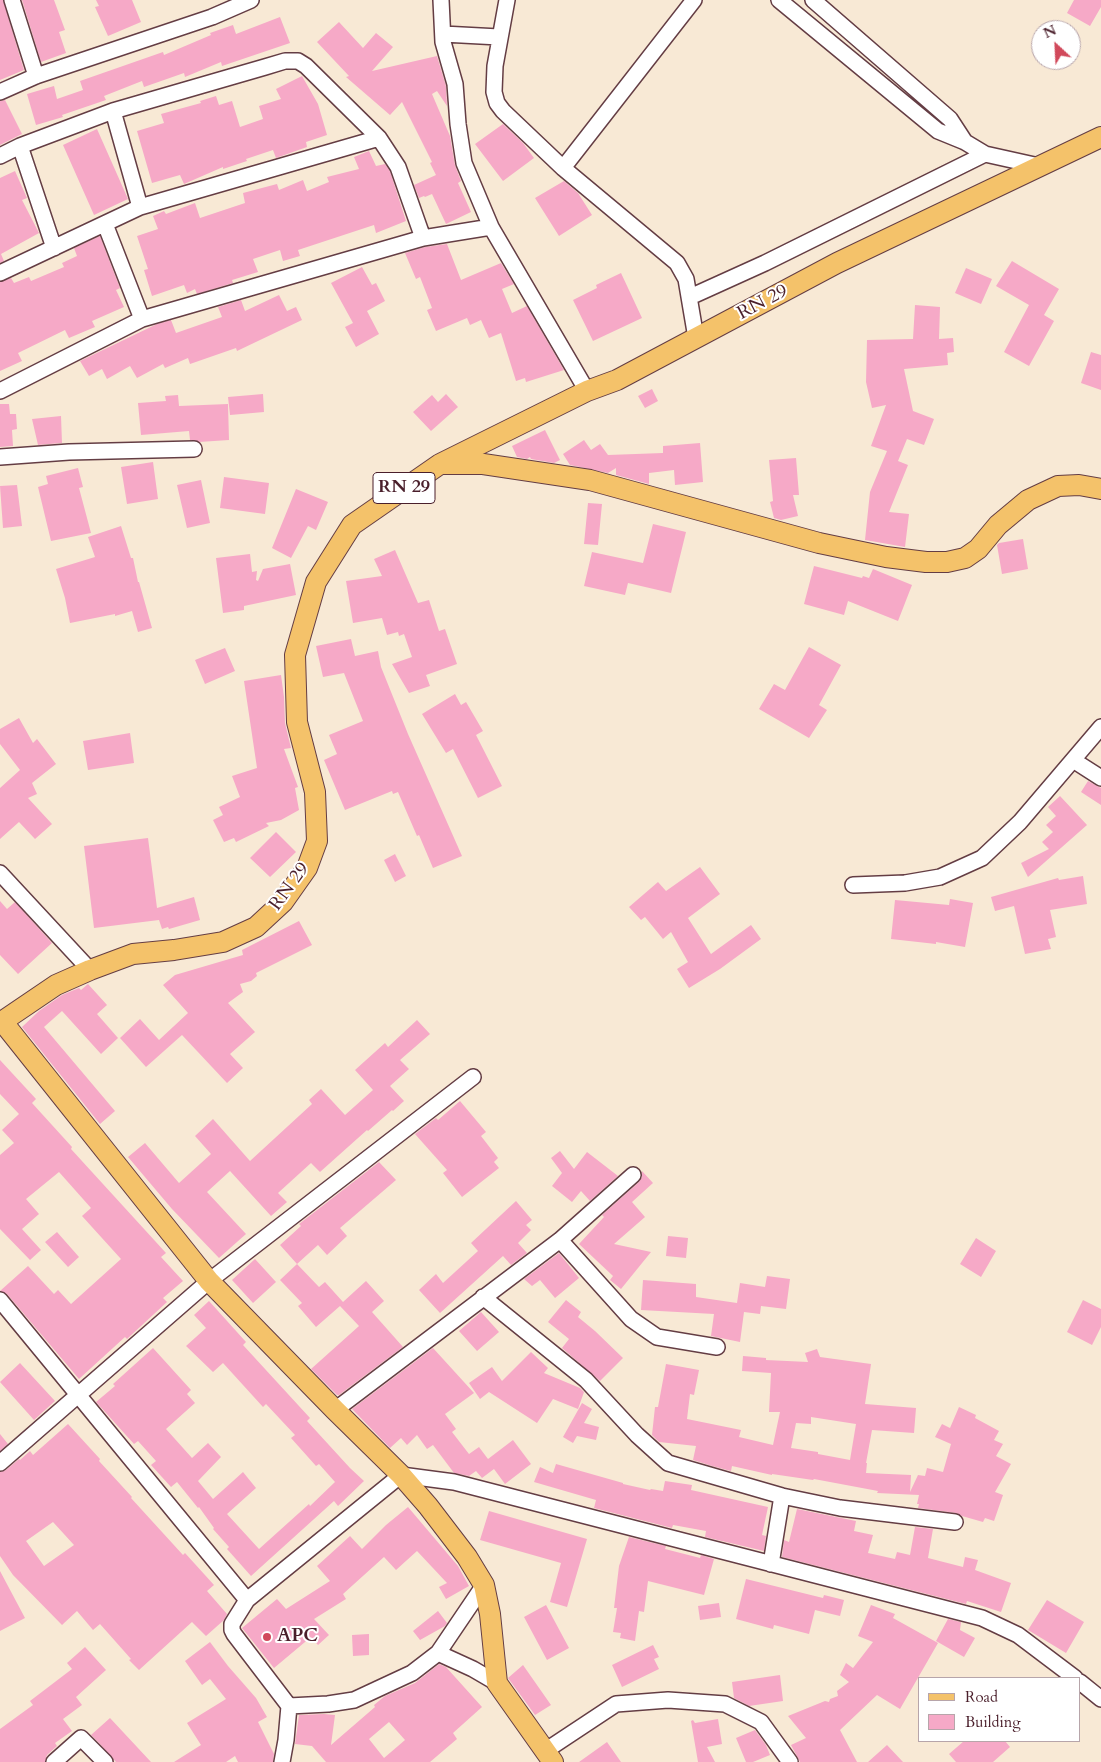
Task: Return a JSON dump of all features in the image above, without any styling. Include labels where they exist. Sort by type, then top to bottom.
[{"type":"main road","name":"RN 29","points":[[1,1022],[56,985],[133,954],[223,942],[256,927],[283,902],[307,868],[317,841],[315,792],[297,722],[295,655],[316,582],[352,525],[440,464],[586,391],[617,380],[837,263],[1101,137]]},
{"type":"main road","points":[[440,464],[483,464],[590,480],[819,543],[886,557],[926,562],[948,562],[965,558],[978,549],[998,525],[1028,500],[1058,486],[1079,485],[1101,489]]},
{"type":"main road","points":[[1,1022],[209,1281],[401,1475],[428,1506],[467,1557],[484,1585],[490,1614],[498,1683],[549,1757]]},
{"type":"street","points":[[12,0],[36,76]]},
{"type":"street","points":[[0,92],[36,76],[212,17],[251,0]]},
{"type":"street","points":[[441,0],[443,42],[455,84],[458,124],[464,163],[491,227],[586,391]]},
{"type":"street","points":[[507,0],[495,66],[494,92],[497,103],[563,168],[677,262],[686,279],[696,338]]},
{"type":"street","points":[[563,168],[694,0]]},
{"type":"street","points":[[779,0],[938,132],[965,142],[985,154],[1040,166]]},
{"type":"street","points":[[813,0],[950,120],[965,142]]},
{"type":"street","points":[[443,34],[499,37]]},
{"type":"street","points":[[0,156],[20,146],[114,111],[265,67],[285,62],[298,62],[306,66],[379,138],[398,167],[423,238]]},
{"type":"street","points":[[114,111],[140,207]]},
{"type":"street","points":[[0,273],[140,207],[379,138]]},
{"type":"street","points":[[20,146],[54,248]]},
{"type":"street","points":[[690,297],[985,154]]},
{"type":"street","points":[[105,224],[142,319]]},
{"type":"street","points":[[0,391],[142,319],[423,238],[491,227]]},
{"type":"street","points":[[0,457],[69,452],[194,449]]},
{"type":"street","points":[[853,885],[905,883],[940,877],[982,858],[1020,822],[1101,727]]},
{"type":"street","points":[[1073,760],[1101,778]]},
{"type":"street","points":[[0,873],[90,970]]},
{"type":"street","points":[[0,1463],[209,1281],[473,1077]]},
{"type":"street","points":[[335,1410],[560,1240],[633,1175]]},
{"type":"street","points":[[560,1240],[631,1319],[657,1337],[717,1347]]},
{"type":"street","points":[[483,1298],[586,1380],[637,1435],[668,1463],[782,1496],[840,1508],[955,1522]]},
{"type":"street","points":[[0,1300],[247,1600]]},
{"type":"street","points":[[282,1762],[289,1706],[234,1634],[232,1624],[247,1600],[401,1475],[454,1482],[982,1618],[1018,1635],[1074,1677]]},
{"type":"street","points":[[771,1564],[782,1496]]},
{"type":"street","points":[[289,1706],[328,1704],[354,1700],[412,1673],[438,1653],[484,1585]]},
{"type":"street","points":[[438,1653],[498,1683]]},
{"type":"street","points":[[1081,1683],[1101,1700]]},
{"type":"street","points":[[549,1757],[616,1704],[668,1700],[725,1704],[761,1722],[790,1762]]},
{"type":"street","points":[[54,1762],[81,1738],[105,1762]]},
{"type":"building","points":[[0,0],[3,0],[24,70],[0,80]]},
{"type":"building","points":[[22,0],[54,0],[65,30],[59,32],[66,53],[41,62]]},
{"type":"building","points":[[96,0],[132,0],[141,22],[108,36],[95,7],[99,6]]},
{"type":"building","points":[[1074,0],[1101,0],[1101,7],[1090,26],[1067,13]]},
{"type":"building","points":[[280,17],[290,43],[222,66],[221,62],[185,77],[184,73],[144,87],[142,81],[104,96],[106,100],[62,115],[63,117],[36,125],[27,94],[54,86],[57,99],[83,90],[80,81],[163,52],[164,55],[211,35],[210,33],[233,25],[236,34]]},
{"type":"building","points":[[339,22],[363,48],[376,33],[393,47],[372,71],[437,56],[446,86],[447,106],[437,91],[432,94],[450,136],[455,165],[461,181],[458,183],[471,212],[446,224],[432,194],[419,198],[414,185],[436,175],[430,163],[432,162],[402,102],[390,115],[346,77],[349,76],[317,42]]},
{"type":"building","points":[[302,76],[318,104],[327,135],[306,142],[307,147],[276,158],[273,150],[246,159],[247,161],[223,169],[223,167],[184,184],[180,175],[152,183],[137,131],[164,123],[161,114],[201,103],[200,101],[216,96],[219,105],[232,101],[240,127],[263,119],[259,106],[281,99],[276,89]]},
{"type":"building","points":[[5,100],[22,134],[0,145],[0,101]]},
{"type":"building","points":[[503,124],[523,143],[534,158],[503,181],[475,144]]},
{"type":"building","points":[[97,129],[128,199],[94,215],[63,145]]},
{"type":"building","points":[[369,151],[376,166],[385,164],[390,171],[406,221],[376,233],[374,225],[298,250],[300,256],[283,261],[280,250],[253,259],[258,272],[232,280],[233,283],[197,294],[195,289],[187,293],[184,285],[152,296],[144,270],[148,269],[137,236],[158,229],[153,216],[164,211],[166,214],[195,203],[200,218],[245,203],[243,193],[277,184],[279,190],[303,180],[307,191],[329,182],[327,177],[359,169],[354,157]]},
{"type":"building","points":[[15,171],[27,198],[22,200],[39,233],[1,254],[4,261],[0,263],[0,178]]},
{"type":"building","points":[[564,181],[578,193],[592,215],[559,236],[535,198]]},
{"type":"building","points":[[100,236],[120,288],[116,290],[124,307],[92,321],[95,327],[69,338],[65,330],[18,353],[22,361],[0,371],[0,282],[11,278],[14,283],[29,277],[31,281],[64,267],[62,263],[77,256],[74,248]]},
{"type":"building","points":[[447,244],[461,280],[501,263],[514,284],[502,289],[512,313],[527,306],[564,370],[526,382],[525,378],[516,381],[501,333],[489,338],[481,320],[470,325],[467,318],[436,331],[427,310],[432,308],[420,277],[416,279],[405,253],[425,247]]},
{"type":"building","points":[[1012,261],[1059,289],[1044,315],[1054,321],[1029,366],[1004,352],[1029,305],[996,286]]},
{"type":"building","points":[[362,267],[372,285],[376,283],[385,301],[367,311],[379,334],[356,347],[345,327],[353,323],[331,283]]},
{"type":"building","points":[[966,268],[992,279],[981,304],[955,293]]},
{"type":"building","points":[[621,273],[642,318],[593,341],[573,300],[597,288],[596,285]]},
{"type":"building","points":[[279,295],[287,311],[296,307],[302,320],[237,351],[236,348],[190,364],[188,358],[165,368],[163,364],[137,378],[130,366],[107,379],[102,369],[89,376],[80,361],[157,324],[171,320],[176,333],[222,317],[218,307],[241,300],[245,311]]},
{"type":"building","points":[[915,305],[940,307],[939,339],[953,338],[954,352],[947,353],[948,365],[904,369],[913,411],[934,419],[924,445],[907,439],[898,461],[908,465],[889,512],[909,514],[905,547],[865,540],[870,492],[887,451],[871,446],[886,405],[872,408],[866,382],[867,340],[913,339]]},
{"type":"building","points":[[1091,352],[1101,355],[1101,390],[1081,383]]},
{"type":"building","points":[[652,389],[658,401],[645,408],[638,396]]},
{"type":"building","points":[[263,394],[264,412],[230,415],[228,397]]},
{"type":"building","points":[[446,394],[458,407],[431,431],[413,412],[432,395],[438,402]]},
{"type":"building","points":[[178,395],[179,406],[228,404],[229,440],[199,442],[190,440],[189,431],[141,435],[138,403],[166,401],[165,396]]},
{"type":"building","points":[[0,404],[9,404],[10,414],[16,414],[17,429],[12,430],[13,446],[0,447]]},
{"type":"building","points":[[61,416],[62,443],[38,445],[32,419]]},
{"type":"building","points":[[545,430],[560,460],[554,463],[531,459],[530,457],[527,459],[517,457],[512,446]]},
{"type":"building","points":[[584,440],[591,450],[600,444],[608,455],[663,453],[663,446],[700,443],[703,482],[675,485],[674,470],[649,473],[649,484],[616,475],[616,468],[608,473],[570,465],[563,454]]},
{"type":"building","points":[[796,458],[799,495],[793,495],[798,516],[781,520],[774,518],[770,502],[773,501],[769,460]]},
{"type":"building","points":[[153,462],[158,499],[127,504],[121,467]]},
{"type":"building","points":[[78,468],[83,487],[79,488],[91,533],[51,541],[38,487],[48,484],[46,476]]},
{"type":"building","points":[[224,477],[269,483],[265,514],[220,508]]},
{"type":"building","points":[[201,480],[210,523],[187,528],[177,485]]},
{"type":"building","points":[[17,485],[22,526],[3,528],[0,486]]},
{"type":"building","points":[[296,489],[328,502],[316,530],[308,526],[291,558],[272,548]]},
{"type":"building","points":[[588,503],[602,504],[598,545],[584,544]]},
{"type":"building","points":[[653,524],[686,532],[671,593],[628,583],[625,595],[584,586],[592,552],[643,563]]},
{"type":"building","points":[[121,526],[131,558],[133,558],[152,628],[138,632],[132,611],[115,616],[115,614],[70,623],[56,569],[95,557],[88,537]]},
{"type":"building","points":[[1023,539],[1028,569],[1002,574],[997,545]]},
{"type":"building","points":[[395,550],[418,603],[429,600],[439,631],[445,629],[457,664],[426,675],[430,686],[409,693],[392,664],[412,657],[404,634],[399,636],[398,632],[387,635],[382,618],[353,623],[346,581],[382,576],[374,559]]},
{"type":"building","points":[[250,554],[252,572],[257,571],[256,580],[258,581],[263,569],[290,564],[296,595],[244,606],[244,610],[223,613],[216,558]]},
{"type":"building","points":[[814,566],[862,578],[863,576],[869,578],[873,569],[912,585],[898,621],[848,601],[844,615],[804,604]]},
{"type":"building","points":[[351,639],[355,656],[378,651],[381,667],[408,734],[462,856],[433,868],[398,792],[393,794],[392,791],[345,810],[324,760],[337,754],[329,735],[363,721],[344,673],[323,677],[316,646]]},
{"type":"building","points":[[809,647],[841,665],[819,705],[827,710],[809,738],[759,709],[774,684],[785,690]]},
{"type":"building","points":[[225,648],[235,671],[205,684],[195,660]]},
{"type":"building","points":[[281,675],[285,723],[291,748],[284,749],[298,787],[295,788],[299,810],[281,820],[266,823],[269,826],[236,842],[234,838],[224,842],[213,820],[223,815],[219,807],[240,797],[232,776],[257,768],[244,681]]},
{"type":"building","points":[[455,694],[461,705],[466,702],[483,731],[476,735],[502,786],[478,798],[453,749],[446,753],[422,714]]},
{"type":"building","points":[[19,718],[33,743],[37,739],[56,764],[32,783],[37,794],[28,798],[52,824],[35,839],[19,822],[0,839],[0,788],[20,770],[0,744],[0,729]]},
{"type":"building","points":[[130,733],[134,763],[88,770],[83,741]]},
{"type":"building","points":[[1088,781],[1101,788],[1101,805],[1081,792]]},
{"type":"building","points":[[1060,796],[1087,825],[1028,877],[1021,863],[1049,849],[1042,842],[1053,832],[1046,825],[1056,816],[1048,807]]},
{"type":"building","points":[[276,832],[296,852],[270,877],[250,858]]},
{"type":"building","points":[[148,838],[157,908],[194,897],[200,920],[169,929],[168,927],[162,929],[159,920],[94,928],[84,846]]},
{"type":"building","points":[[395,854],[406,876],[395,882],[384,860]]},
{"type":"building","points":[[700,867],[720,894],[688,918],[711,954],[751,925],[761,939],[720,969],[689,988],[677,969],[688,962],[671,932],[663,939],[645,917],[641,920],[629,907],[658,882],[666,891]]},
{"type":"building","points":[[1083,876],[1087,904],[1050,910],[1056,937],[1048,939],[1051,949],[1025,954],[1014,906],[995,911],[991,897],[1058,878],[1059,880]]},
{"type":"building","points":[[950,899],[973,903],[965,947],[936,942],[936,944],[891,939],[895,900],[949,905]]},
{"type":"building","points":[[0,901],[7,909],[15,902],[52,943],[18,974],[0,955]]},
{"type":"building","points":[[299,921],[312,945],[256,973],[257,976],[251,981],[240,984],[243,992],[228,1003],[255,1032],[230,1054],[243,1068],[227,1083],[182,1035],[146,1067],[120,1038],[140,1019],[159,1040],[188,1013],[163,985],[175,975],[243,955],[242,950]]},
{"type":"building","points":[[88,984],[107,1005],[97,1014],[118,1038],[101,1054],[62,1011],[44,1027],[115,1111],[100,1124],[22,1027],[39,1011],[62,995],[79,988],[81,990]]},
{"type":"building","points":[[417,1020],[430,1034],[400,1060],[409,1069],[390,1086],[404,1101],[367,1130],[320,1172],[311,1163],[278,1193],[287,1202],[271,1216],[230,1171],[207,1192],[246,1234],[219,1258],[172,1209],[128,1157],[145,1143],[179,1183],[211,1154],[195,1136],[213,1119],[250,1161],[312,1104],[309,1100],[321,1089],[345,1115],[373,1090],[355,1070],[385,1043],[388,1047]]},
{"type":"building","points":[[0,1060],[36,1099],[32,1103],[72,1147],[71,1149],[166,1253],[161,1257],[183,1281],[163,1298],[167,1302],[127,1339],[125,1337],[79,1379],[7,1294],[0,1291],[28,1266],[54,1294],[58,1290],[71,1304],[121,1259],[82,1216],[91,1208],[59,1172],[26,1199],[39,1214],[22,1229],[41,1250],[30,1260],[0,1229],[0,1155],[14,1143],[2,1130],[19,1114],[0,1094]]},
{"type":"building","points":[[460,1101],[486,1132],[481,1136],[498,1158],[494,1162],[499,1168],[462,1197],[443,1173],[447,1170],[415,1134],[436,1118],[438,1120]]},
{"type":"building","points":[[560,1151],[574,1169],[587,1152],[618,1176],[590,1201],[581,1191],[572,1202],[552,1186],[562,1173],[551,1158]]},
{"type":"building","points":[[379,1162],[396,1180],[340,1228],[347,1236],[327,1255],[318,1245],[297,1264],[280,1245],[301,1226],[299,1224]]},
{"type":"building","points":[[642,1171],[653,1183],[632,1202],[645,1217],[614,1244],[651,1252],[621,1289],[610,1280],[613,1276],[579,1244],[604,1217],[602,1215],[639,1182],[642,1177]]},
{"type":"building","points":[[516,1201],[532,1220],[526,1225],[531,1230],[518,1243],[527,1253],[511,1265],[503,1256],[440,1313],[419,1290],[436,1274],[443,1283],[478,1251],[471,1243]]},
{"type":"building","points":[[57,1232],[79,1257],[68,1267],[45,1242]]},
{"type":"building","points":[[668,1236],[688,1238],[686,1258],[666,1256]]},
{"type":"building","points":[[976,1238],[996,1251],[981,1277],[960,1264]]},
{"type":"building","points":[[559,1253],[579,1278],[555,1298],[540,1280],[532,1286],[524,1279]]},
{"type":"building","points":[[255,1259],[276,1282],[253,1303],[232,1280]]},
{"type":"building","points":[[297,1264],[319,1287],[325,1282],[343,1302],[366,1281],[384,1301],[372,1312],[403,1347],[339,1395],[311,1369],[359,1326],[340,1306],[316,1327],[298,1306],[302,1303],[280,1280]]},
{"type":"building","points":[[767,1276],[790,1279],[786,1309],[761,1306],[760,1314],[744,1312],[740,1342],[711,1336],[714,1314],[641,1310],[643,1280],[696,1284],[696,1297],[737,1303],[740,1283],[765,1287]]},
{"type":"building","points":[[566,1300],[581,1312],[578,1317],[623,1358],[600,1381],[562,1348],[569,1339],[548,1322]]},
{"type":"building","points":[[1083,1300],[1101,1309],[1101,1327],[1092,1345],[1067,1332]]},
{"type":"building","points":[[209,1301],[246,1342],[243,1345],[310,1418],[307,1421],[364,1481],[338,1506],[334,1501],[251,1576],[227,1549],[229,1547],[213,1529],[199,1507],[177,1482],[171,1487],[151,1465],[156,1461],[138,1441],[134,1444],[96,1402],[153,1348],[191,1390],[187,1394],[195,1403],[166,1429],[192,1458],[208,1443],[221,1457],[198,1481],[213,1499],[243,1472],[256,1488],[227,1514],[259,1549],[309,1504],[310,1506],[335,1482],[319,1464],[316,1466],[291,1438],[295,1435],[266,1404],[263,1407],[223,1363],[213,1372],[186,1346],[206,1328],[194,1315]]},
{"type":"building","points":[[481,1312],[499,1332],[477,1351],[459,1331]]},
{"type":"building","points":[[433,1348],[474,1393],[445,1414],[456,1429],[452,1432],[469,1454],[479,1447],[488,1459],[513,1440],[531,1464],[505,1484],[494,1469],[482,1478],[476,1471],[469,1476],[454,1473],[433,1445],[427,1449],[417,1435],[407,1445],[401,1438],[390,1448],[352,1409]]},
{"type":"building","points":[[817,1349],[820,1357],[871,1364],[865,1404],[916,1408],[914,1433],[872,1430],[866,1463],[866,1473],[911,1475],[910,1492],[918,1475],[925,1476],[927,1468],[943,1472],[951,1444],[935,1437],[942,1424],[950,1428],[959,1407],[976,1415],[975,1418],[999,1431],[994,1440],[1003,1444],[996,1456],[1011,1464],[995,1492],[1003,1495],[994,1521],[985,1518],[983,1522],[956,1513],[918,1508],[919,1495],[877,1493],[878,1491],[814,1479],[772,1475],[732,1466],[731,1471],[693,1460],[696,1446],[659,1442],[652,1435],[655,1407],[658,1407],[666,1364],[699,1370],[694,1395],[690,1394],[687,1419],[741,1430],[739,1437],[773,1445],[780,1412],[769,1412],[771,1373],[742,1371],[743,1356],[766,1358],[766,1360],[808,1362],[805,1353]],"holes":[[[811,1417],[856,1424],[850,1460],[791,1448],[796,1423],[811,1424]]]},
{"type":"building","points":[[531,1352],[548,1368],[544,1373],[580,1388],[584,1392],[578,1409],[553,1399],[537,1423],[489,1392],[480,1399],[469,1383],[492,1367],[502,1381]]},
{"type":"building","points":[[20,1363],[55,1401],[34,1420],[0,1382]]},
{"type":"building","points":[[582,1403],[592,1409],[584,1423],[599,1427],[596,1440],[577,1436],[573,1443],[563,1437]]},
{"type":"building","points":[[68,1424],[100,1459],[99,1461],[131,1498],[183,1555],[185,1553],[214,1585],[207,1591],[227,1614],[224,1620],[206,1636],[192,1622],[139,1670],[100,1624],[93,1630],[77,1611],[62,1625],[13,1575],[0,1556],[0,1472],[6,1470],[30,1451],[33,1455]],"holes":[[[53,1522],[74,1545],[44,1566],[26,1541]]]},
{"type":"building","points":[[0,1434],[8,1444],[0,1451]]},
{"type":"building","points":[[556,1464],[650,1490],[663,1491],[665,1481],[692,1485],[691,1490],[768,1507],[762,1535],[766,1536],[764,1551],[705,1537],[706,1531],[673,1525],[672,1528],[594,1508],[596,1500],[534,1482],[540,1467],[553,1473]]},
{"type":"building","points":[[408,1507],[458,1566],[469,1586],[446,1599],[439,1587],[447,1583],[417,1551],[396,1570],[384,1557],[343,1594],[346,1599],[314,1619],[329,1635],[318,1645],[311,1637],[274,1668],[242,1628],[277,1599],[286,1609],[330,1581],[317,1566],[350,1536],[362,1549],[386,1525]]},
{"type":"building","points":[[797,1509],[856,1521],[854,1531],[873,1535],[868,1553],[895,1559],[897,1552],[910,1555],[915,1527],[933,1529],[928,1558],[963,1567],[965,1557],[978,1560],[975,1570],[1011,1583],[1001,1612],[967,1601],[966,1604],[782,1557],[784,1540],[789,1542]]},
{"type":"building","points":[[489,1511],[587,1539],[567,1607],[550,1602],[561,1563],[480,1540]]},
{"type":"building","points":[[629,1537],[666,1546],[665,1549],[700,1558],[701,1555],[714,1559],[704,1595],[648,1581],[644,1612],[639,1611],[635,1641],[620,1638],[621,1633],[613,1632],[617,1608],[614,1608],[619,1566]]},
{"type":"building","points":[[0,1571],[25,1618],[0,1631]]},
{"type":"building","points":[[746,1579],[823,1598],[824,1595],[844,1600],[840,1616],[815,1610],[809,1634],[774,1625],[773,1629],[736,1619]]},
{"type":"building","points":[[1047,1600],[1084,1622],[1066,1653],[1028,1630]]},
{"type":"building","points":[[719,1603],[721,1617],[700,1620],[698,1606]]},
{"type":"building","points":[[546,1605],[569,1648],[547,1660],[524,1617]]},
{"type":"building","points":[[871,1605],[895,1614],[893,1618],[938,1643],[900,1709],[877,1695],[840,1730],[857,1762],[800,1762],[791,1745],[806,1738],[788,1716],[825,1701],[829,1702],[830,1699],[838,1696],[837,1691],[849,1682],[840,1675],[846,1663],[853,1668],[873,1642],[858,1636]]},
{"type":"building","points":[[438,1611],[447,1623],[420,1640],[413,1631]]},
{"type":"building","points":[[948,1619],[961,1622],[960,1630],[975,1638],[964,1657],[936,1641]]},
{"type":"building","points":[[369,1634],[369,1655],[353,1656],[352,1635]]},
{"type":"building","points":[[210,1642],[256,1698],[267,1717],[258,1722],[274,1754],[273,1762],[238,1762],[235,1756],[226,1762],[174,1762],[201,1745],[187,1723],[226,1699],[210,1679],[202,1685],[185,1661]]},
{"type":"building","points":[[653,1645],[659,1657],[654,1659],[659,1669],[622,1687],[612,1665]]},
{"type":"building","points":[[85,1647],[106,1670],[76,1697],[82,1705],[63,1719],[72,1731],[55,1743],[57,1746],[47,1755],[45,1762],[0,1762],[0,1729],[33,1705],[30,1701],[72,1669],[67,1663]]},
{"type":"building","points":[[439,1664],[446,1667],[482,1707],[453,1733],[457,1739],[430,1762],[326,1762],[312,1746],[295,1744],[299,1715],[335,1715],[331,1745],[385,1696],[415,1683]],"holes":[[[389,1722],[405,1740],[384,1758],[369,1739]]]},
{"type":"building","points":[[523,1665],[551,1705],[535,1715],[508,1678]]},
{"type":"building","points":[[780,1675],[783,1701],[749,1706],[734,1698],[732,1682]]},
{"type":"building","points":[[110,1718],[151,1762],[116,1762],[91,1735]]},
{"type":"building","points":[[718,1719],[722,1744],[707,1747],[715,1762],[698,1762],[691,1721],[693,1720],[695,1723]]},
{"type":"building","points":[[755,1730],[766,1745],[770,1755],[753,1762],[746,1762],[736,1738]]},
{"type":"building","points":[[607,1742],[621,1762],[579,1762]]},
{"type":"building","points":[[963,1742],[1006,1742],[1010,1747],[993,1762],[956,1762],[949,1754]]},
{"type":"building","points":[[887,1745],[903,1762],[868,1762]]},
{"type":"place","name":"APC","points":[[267,1637]]}]
